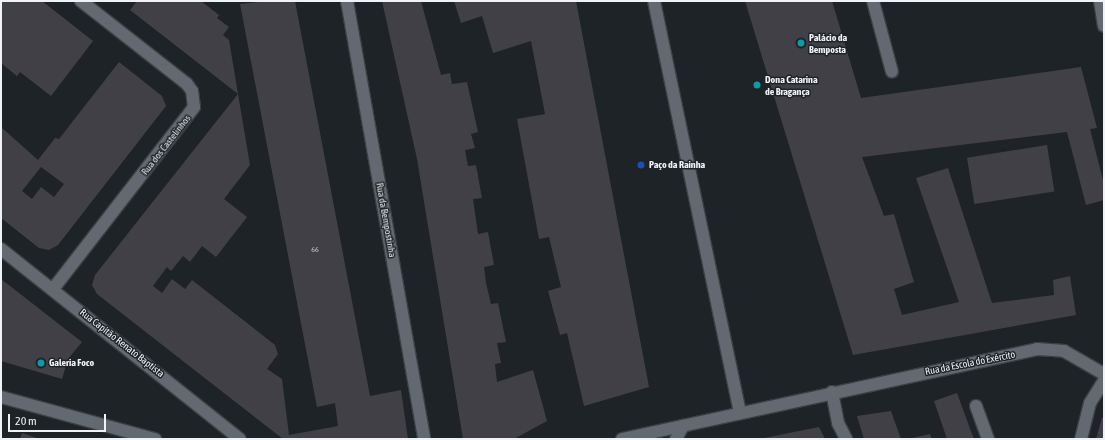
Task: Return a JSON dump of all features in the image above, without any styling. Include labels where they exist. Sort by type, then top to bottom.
[{"type":"street","name":"Rua dos Castelinhos","points":[[53,289],[194,107],[192,91],[187,84],[81,1]]},
{"type":"street","name":"Rua da Bempostinha","points":[[347,1],[424,439]]},
{"type":"street","points":[[654,1],[740,414]]},
{"type":"street","points":[[872,1],[892,72]]},
{"type":"street","points":[[1100,1],[1104,26]]},
{"type":"street","name":"Rua Capitão Renato Baptista","points":[[1,249],[240,439]]},
{"type":"street","name":"Rua da Escola do Exército","points":[[832,392],[1037,349],[1064,351],[1104,374]]},
{"type":"street","points":[[1081,439],[1090,403],[1104,381]]},
{"type":"street","points":[[622,439],[740,414],[832,392],[838,423],[846,439]]},
{"type":"street","points":[[1,397],[155,439]]},
{"type":"street","points":[[976,406],[988,439]]},
{"type":"street","points":[[676,439],[683,426]]},
{"type":"building","points":[[1,1],[42,1],[93,41],[51,96],[20,72],[17,76],[1,63]]},
{"type":"building","points":[[137,1],[201,1],[219,15],[217,18],[229,27],[223,35],[229,40],[238,94],[130,10]]},
{"type":"building","points":[[267,1],[295,1],[370,396],[401,390],[408,439],[283,439],[97,294],[92,285],[95,275],[238,94],[250,165],[224,199],[247,217],[216,257],[202,246],[190,262],[183,256],[171,271],[167,267],[153,286],[162,293],[172,279],[185,289],[192,280],[275,345],[278,354],[267,369],[282,379],[289,435],[338,426],[335,403],[317,407],[240,4]]},
{"type":"building","points":[[382,1],[421,1],[441,75],[450,73],[452,84],[467,82],[478,132],[471,134],[475,148],[465,150],[468,166],[476,165],[482,198],[473,199],[478,234],[488,232],[494,265],[484,267],[486,283],[491,304],[498,303],[506,342],[497,343],[501,363],[495,364],[497,382],[533,370],[547,421],[514,439],[463,439],[417,159]]},
{"type":"building","points":[[454,1],[576,1],[649,387],[584,406],[567,333],[560,335],[548,291],[561,287],[549,237],[539,239],[517,119],[545,114],[531,41],[493,53],[482,16],[461,23]]},
{"type":"building","points":[[745,1],[832,1],[861,98],[1081,67],[1097,128],[1090,129],[1104,184],[1104,200],[1086,205],[1067,132],[862,157],[884,216],[894,214],[914,282],[894,289],[902,315],[959,302],[916,178],[948,168],[992,303],[1054,295],[1053,280],[1070,276],[1076,315],[853,355]]},
{"type":"building","points":[[119,62],[162,96],[166,106],[58,245],[49,250],[39,248],[1,218],[1,127],[38,160],[55,138],[59,139]],"holes":[[[41,167],[64,184],[54,197],[41,187],[32,199],[22,191]]]},
{"type":"building","points":[[1047,145],[1054,191],[974,204],[967,158]]},
{"type":"building","points":[[1,279],[82,342],[68,359],[62,379],[1,361]]},
{"type":"building","points":[[957,393],[974,439],[947,439],[934,401]]},
{"type":"building","points":[[891,411],[901,439],[864,439],[857,416]]},
{"type":"building","points":[[1104,417],[1104,439],[1096,439],[1102,418]]},
{"type":"building","points":[[819,427],[825,439],[764,439],[764,438]]},
{"type":"building","points":[[22,433],[40,439],[20,439]]},
{"type":"building","points":[[930,434],[932,439],[912,438]]},
{"type":"place","name":"Palácio da Bemposta","points":[[801,43]]},
{"type":"place","name":"Dona Catarina de Bragança","points":[[757,85]]},
{"type":"place","name":"Paço da Rainha","points":[[641,165]]},
{"type":"place","name":"Galeria Foco","points":[[41,363]]}]
